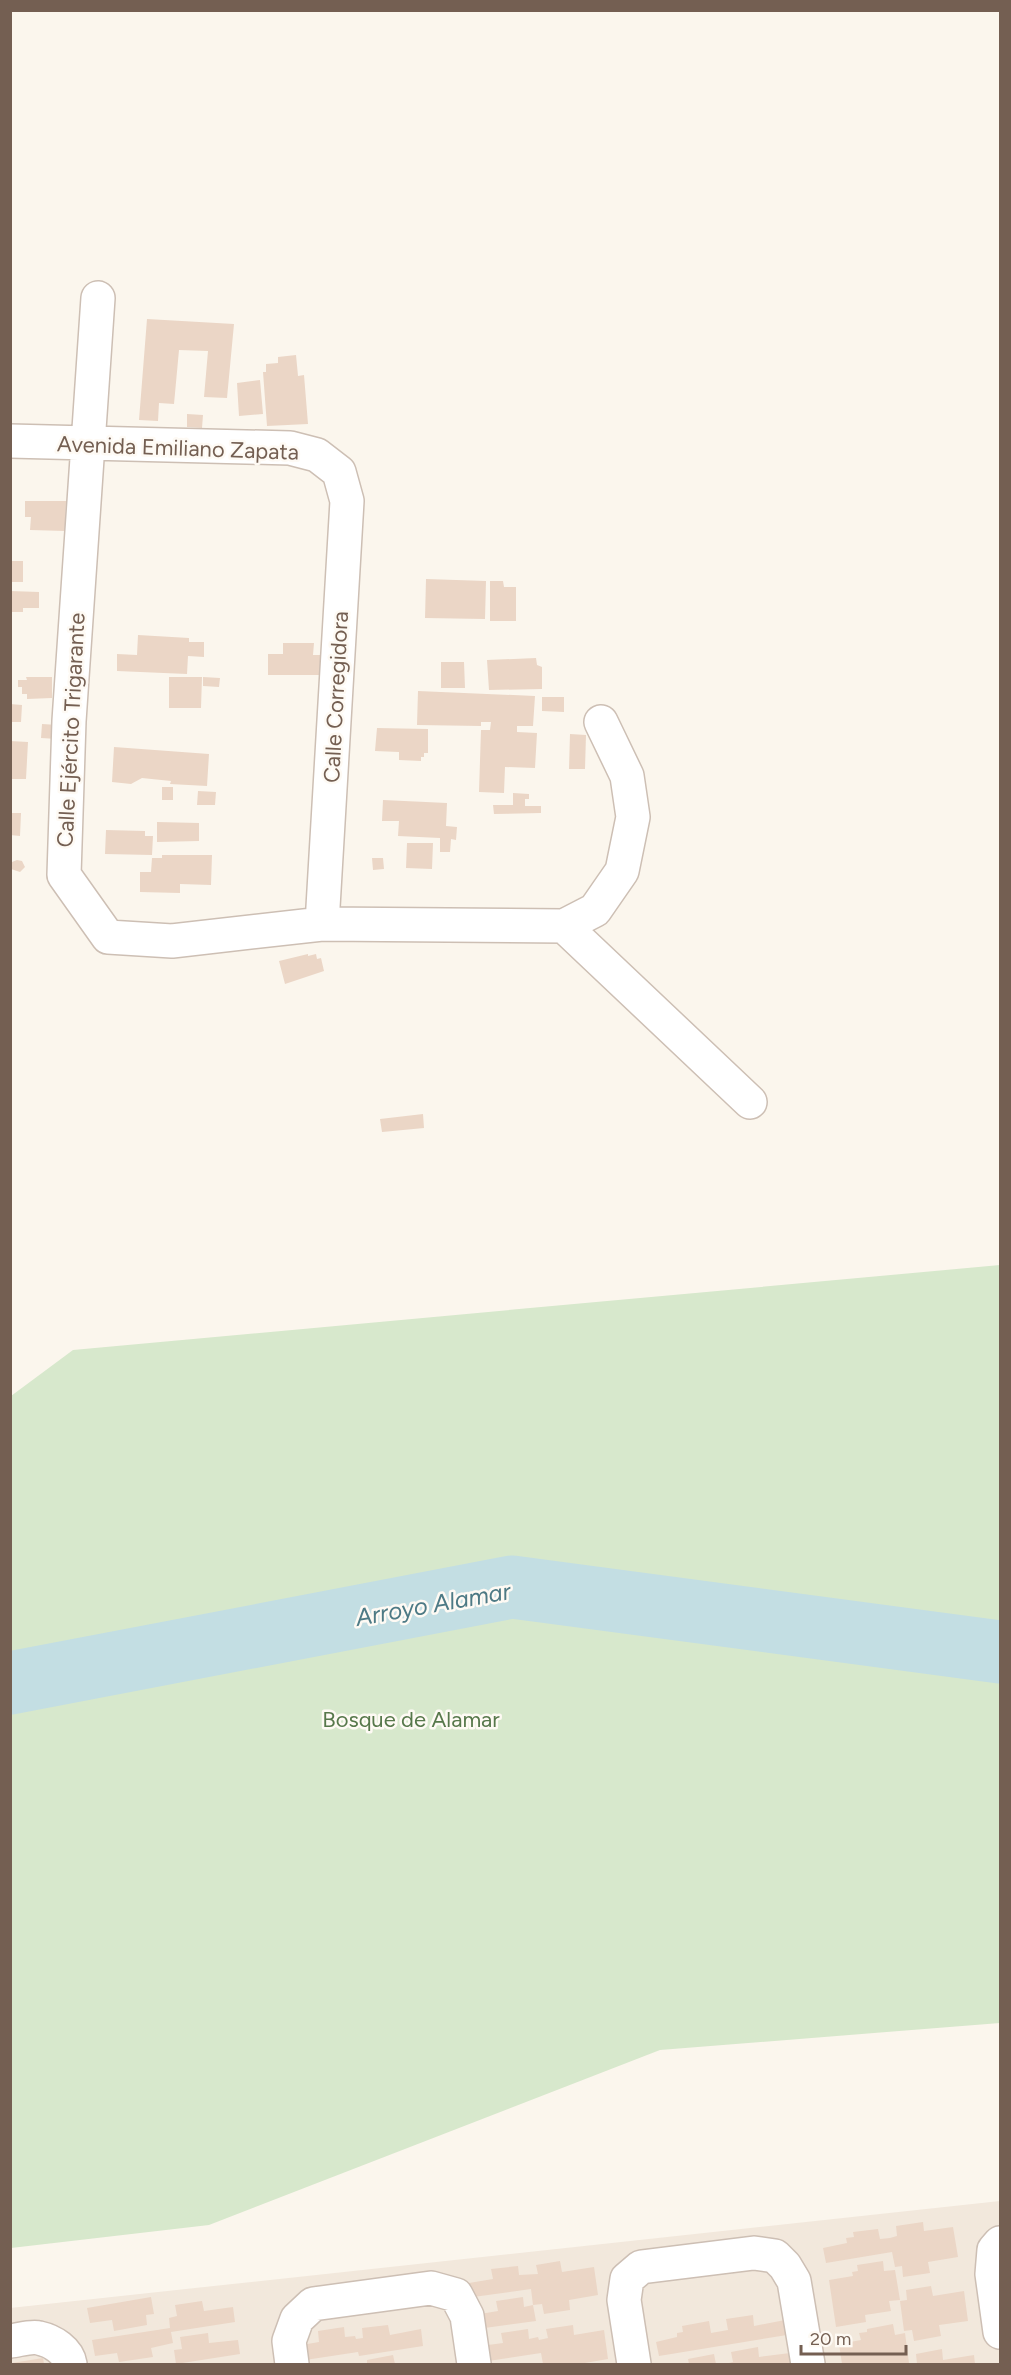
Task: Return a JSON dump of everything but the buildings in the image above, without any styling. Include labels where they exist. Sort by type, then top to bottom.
[{"type":"street","points":[[88,444],[98,297]]},
{"type":"street","name":"Avenida Emiliano Zapata","points":[[10,441],[290,448],[317,455],[339,472]]},
{"type":"street","name":"Calle Ejército Trigarante","points":[[88,444],[69,721],[64,875],[108,937],[172,941],[322,924]]},
{"type":"street","name":"Calle Corregidora","points":[[322,924],[347,501],[339,472]]},
{"type":"street","points":[[322,924],[564,926],[595,910],[622,871],[633,817],[627,776],[601,722]]},
{"type":"street","points":[[564,926],[750,1102]]},
{"type":"street","points":[[1000,2243],[994,2250],[992,2274],[1000,2332]]},
{"type":"street","points":[[634,2364],[624,2300],[627,2279],[641,2267],[754,2253],[775,2256],[785,2266],[794,2281],[808,2364]]},
{"type":"street","points":[[292,2364],[289,2341],[297,2319],[313,2304],[431,2288],[456,2295],[466,2316],[474,2364]]},
{"type":"street","points":[[10,2342],[39,2337],[60,2347],[69,2356],[70,2364]]},
{"type":"shaded area","points":[[1000,2201],[1000,2364],[11,2364],[10,2308]]},
{"type":"green space","name":"Bosque de Alamar","points":[[1000,1265],[1000,2023],[660,2050],[209,2225],[11,2248],[11,1396],[73,1350]]},
{"type":"waterway","name":"Arroyo Alamar","points":[[10,1683],[512,1587],[1000,1652]]}]
